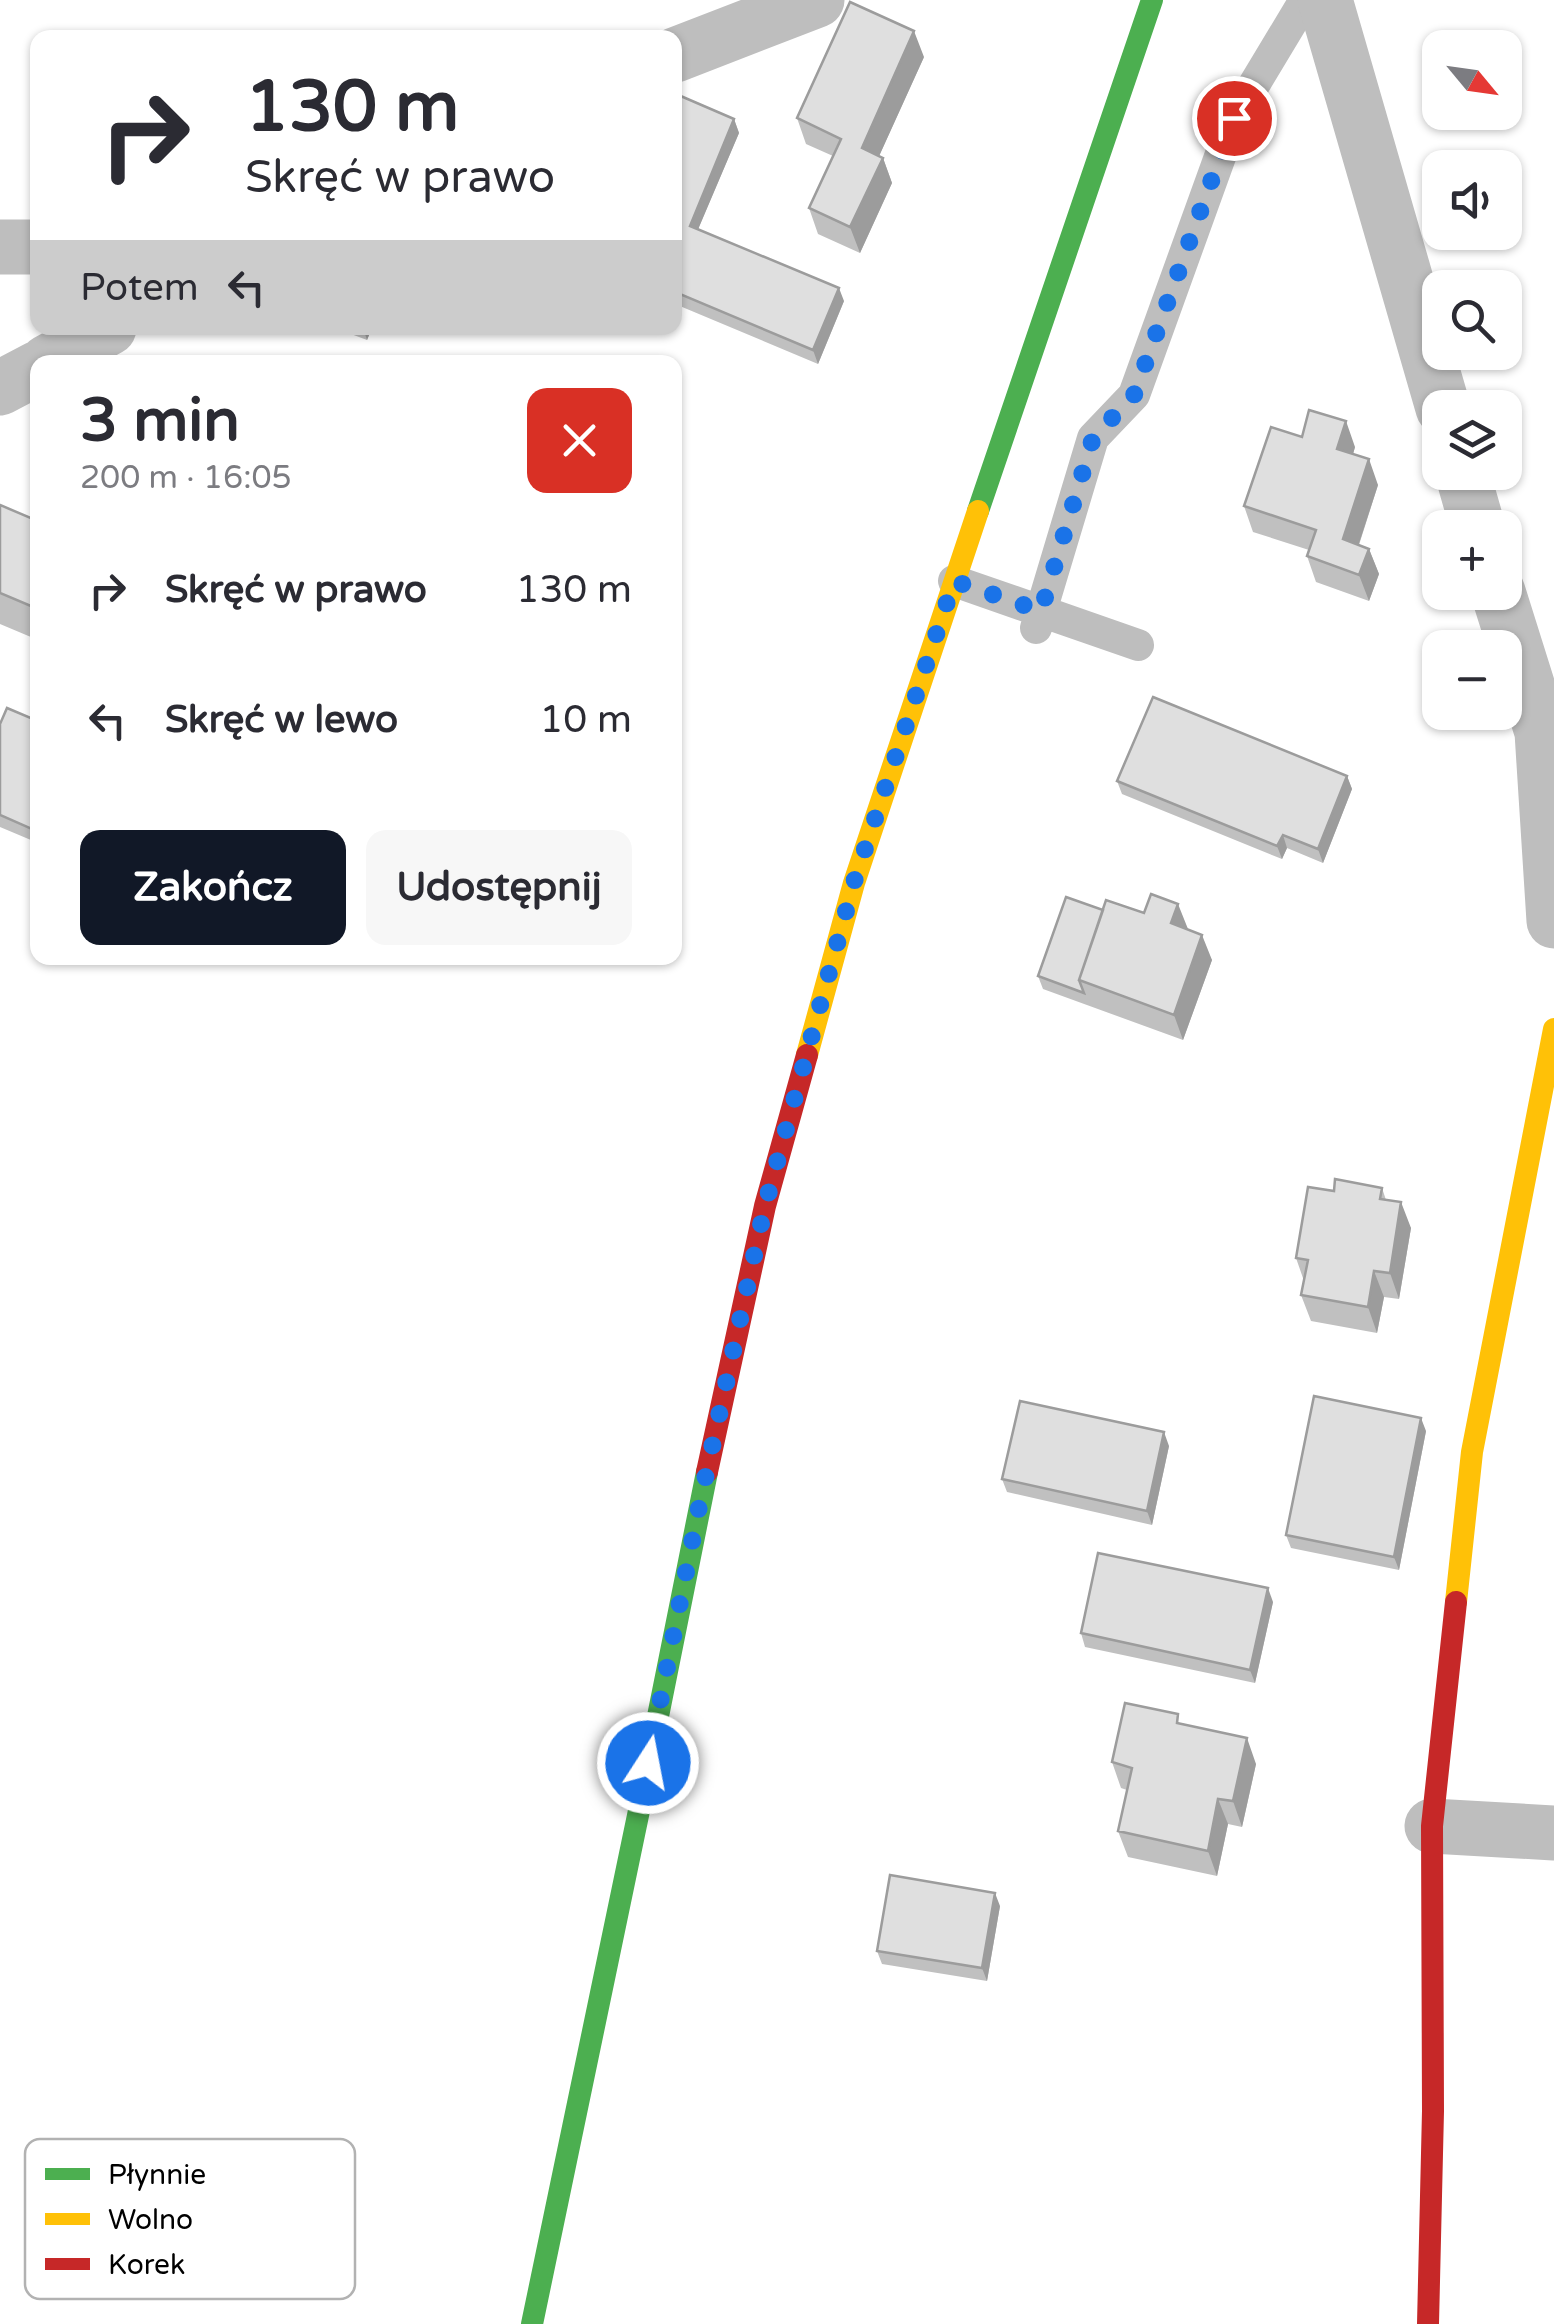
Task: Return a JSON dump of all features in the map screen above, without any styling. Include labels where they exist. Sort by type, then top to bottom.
[{"type":"street","points":[[682,52],[817,0]]},
{"type":"street","points":[[532,2324],[700,1502],[765,1206],[854,882],[1152,0]]},
{"type":"street","points":[[1325,0],[1439,390]]},
{"type":"street","points":[[0,247],[30,247]]},
{"type":"street","points":[[59,355],[96,335]]},
{"type":"street","points":[[0,388],[30,372]]},
{"type":"street","points":[[1504,610],[1542,732],[1554,921]]},
{"type":"street","points":[[1428,2324],[1433,2110],[1432,1826],[1472,1452],[1554,1029]]},
{"type":"street","points":[[1432,1826],[1554,1833]]},
{"type":"lane","points":[[1038,619],[1093,438],[1134,395],[1234,118],[1305,0]]},
{"type":"lane","points":[[954,581],[1038,619],[1138,645]]},
{"type":"building","points":[[850,2],[914,31],[862,148],[883,158],[850,227],[809,208],[841,139],[797,118]]},
{"type":"building","points":[[682,97],[734,119],[690,226],[839,288],[813,350],[682,295]]},
{"type":"building","points":[[1309,410],[1346,421],[1337,449],[1369,459],[1343,539],[1369,549],[1359,575],[1307,556],[1316,530],[1244,506],[1271,427],[1302,437]]},
{"type":"building","points":[[0,505],[30,518],[30,606],[0,593]]},
{"type":"building","points":[[1153,697],[1347,776],[1318,849],[1283,835],[1277,846],[1117,781]]},
{"type":"building","points":[[7,708],[30,718],[30,828],[0,815],[0,724]]},
{"type":"building","points":[[1151,894],[1178,904],[1171,923],[1202,935],[1174,1015],[1079,980],[1106,900],[1144,913]]},
{"type":"building","points":[[1066,897],[1103,910],[1079,980],[1084,993],[1038,976]]},
{"type":"building","points":[[1335,1179],[1382,1188],[1380,1199],[1401,1202],[1390,1273],[1374,1271],[1368,1307],[1301,1295],[1308,1260],[1296,1258],[1308,1187],[1334,1191]]},
{"type":"building","points":[[1314,1396],[1421,1418],[1394,1557],[1286,1535]]},
{"type":"building","points":[[1020,1401],[1164,1432],[1147,1511],[1002,1479]]},
{"type":"building","points":[[1098,1553],[1268,1588],[1250,1670],[1081,1633]]},
{"type":"building","points":[[1125,1703],[1178,1714],[1177,1723],[1247,1738],[1233,1801],[1218,1799],[1208,1851],[1118,1831],[1132,1768],[1112,1762]]},
{"type":"building","points":[[890,1875],[995,1893],[982,1968],[877,1951]]},
{"type":"traffic: fast","points":[[978,511],[1152,0]]},
{"type":"traffic: fast","points":[[532,2324],[707,1472]]},
{"type":"traffic: slow","points":[[807,1055],[854,883],[978,511]]},
{"type":"traffic: slow","points":[[1456,1602],[1472,1452],[1554,1029]]},
{"type":"traffic: jam","points":[[707,1472],[765,1206],[807,1055]]},
{"type":"traffic: jam","points":[[1428,2324],[1433,2111],[1432,1826],[1456,1602]]},
{"type":"route","points":[[648,1763],[765,1206],[854,882],[954,581],[1041,611],[1093,438],[1134,395],[1234,118]]}]
